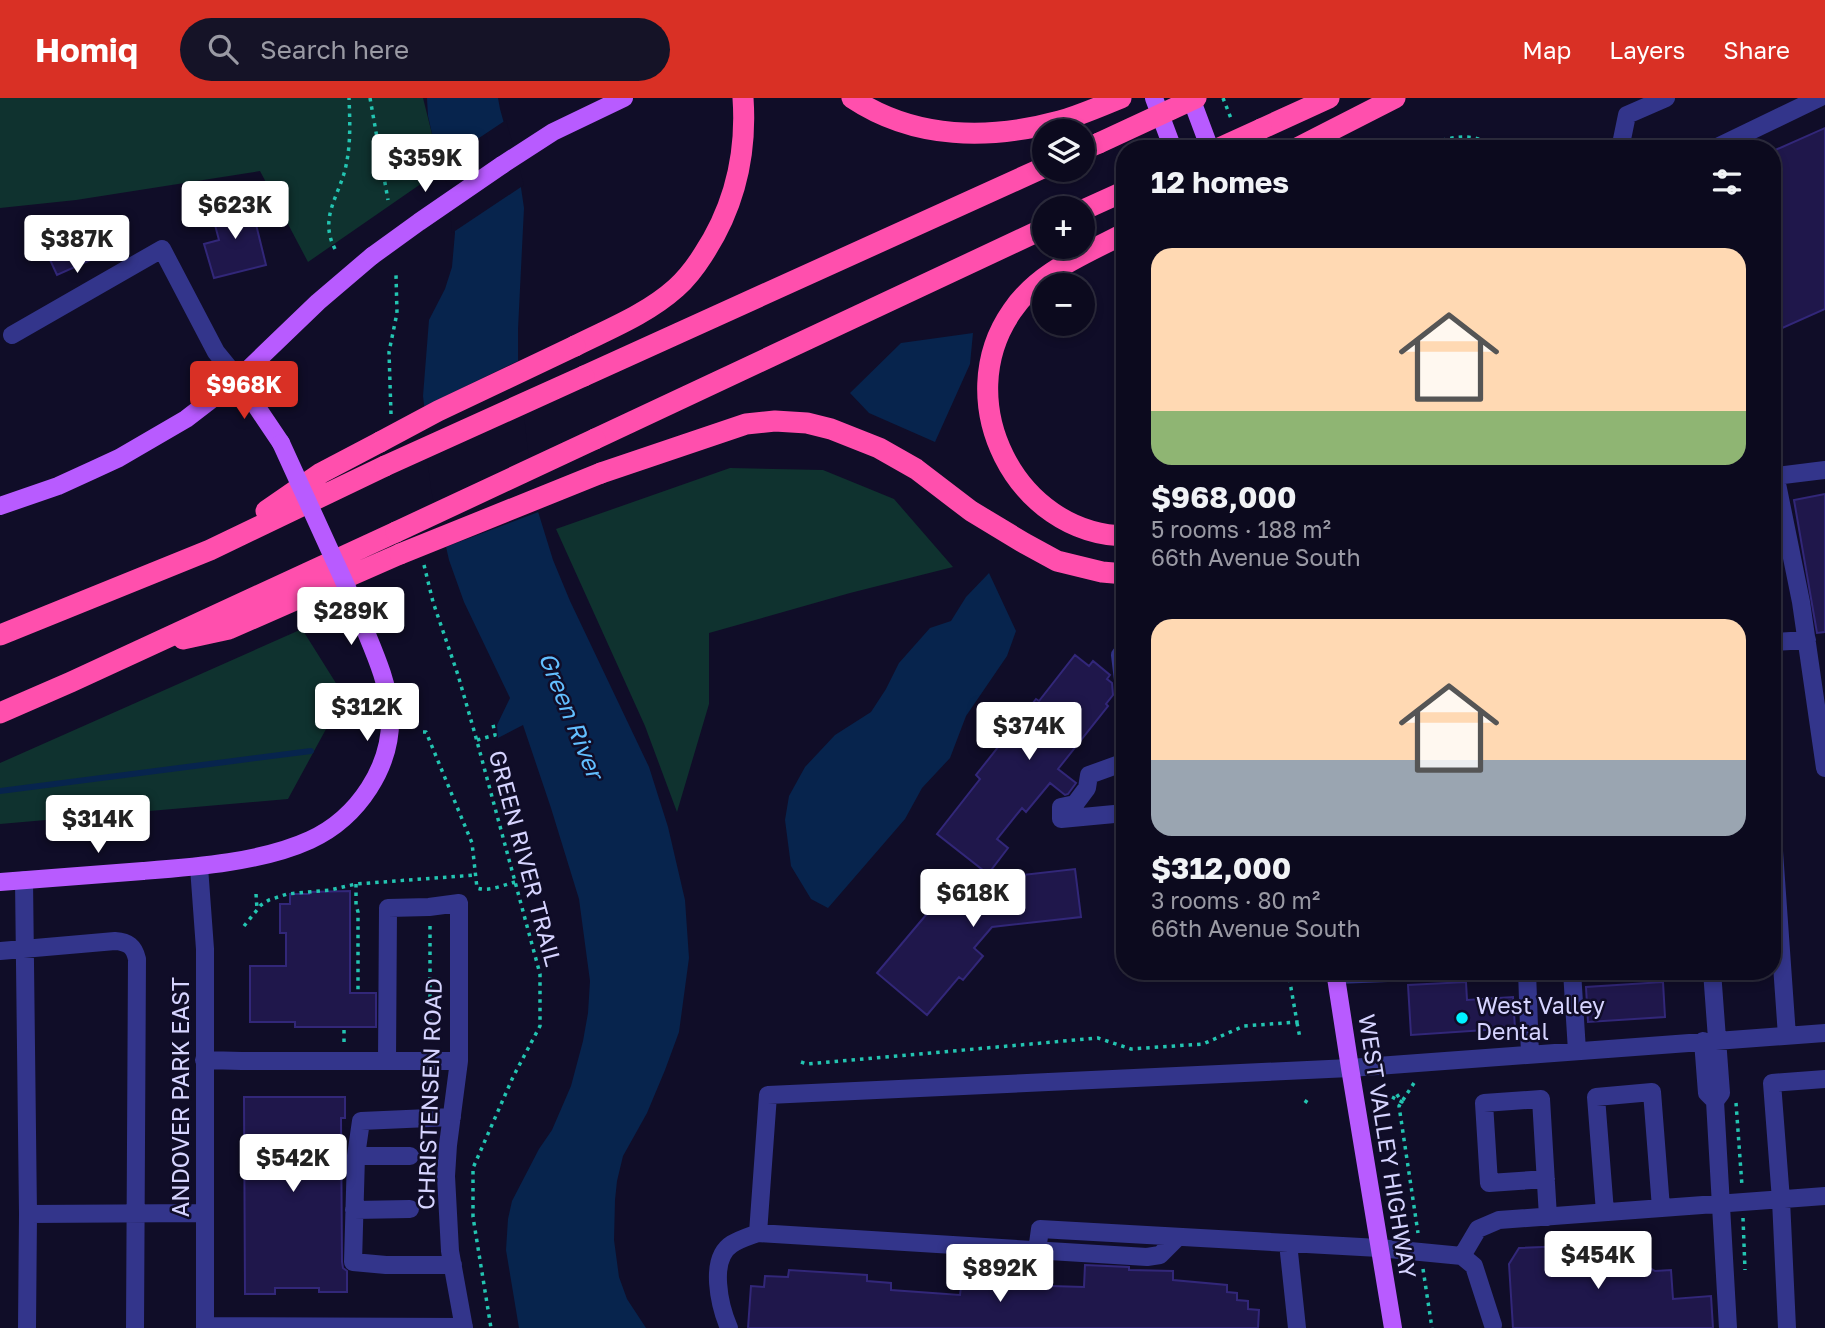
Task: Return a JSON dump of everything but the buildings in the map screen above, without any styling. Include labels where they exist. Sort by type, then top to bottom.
[{"type":"highway","points":[[210,550],[321,473],[438,411],[646,310],[678,287],[712,241],[730,202],[741,159],[745,121],[743,98]]},
{"type":"highway","points":[[852,98],[890,118],[912,125],[970,134],[1015,131],[1063,120],[1121,98]]},
{"type":"highway","points":[[1095,144],[1194,98]]},
{"type":"highway","points":[[1236,140],[1329,98]]},
{"type":"highway","points":[[1313,140],[1395,98]]},
{"type":"highway","points":[[0,635],[210,550],[385,466],[1032,173]]},
{"type":"highway","points":[[1095,204],[1116,195]]},
{"type":"highway","points":[[0,712],[71,682],[1032,234]]},
{"type":"highway","points":[[1116,238],[1063,264],[1028,291],[1011,312],[997,338],[988,385],[990,414],[997,443],[1015,477],[1046,508],[1078,526],[1116,535]]},
{"type":"highway","points":[[146,647],[229,629],[400,554],[601,473],[746,424],[775,421],[807,423],[831,429],[879,448],[916,469],[971,510],[1057,561],[1116,573]]},
{"type":"main road","points":[[0,506],[58,486],[119,458],[186,419],[239,379],[318,302],[372,256],[462,191],[553,132],[624,98]]},
{"type":"main road","points":[[1154,98],[1170,140]]},
{"type":"main road","points":[[1194,98],[1207,140]]},
{"type":"main road","points":[[0,882],[199,867],[290,848],[311,840],[336,825],[362,799],[374,779],[383,758],[390,713],[380,669],[358,612],[281,443],[239,379]]},
{"type":"main road","name":"WEST VALLEY HIGHWAY","points":[[1337,980],[1393,1328]]},
{"type":"street","points":[[1622,140],[1627,115],[1667,98]]},
{"type":"street","points":[[1732,140],[1819,98]]},
{"type":"street","points":[[12,335],[162,249],[216,352],[239,379]]},
{"type":"street","points":[[1781,470],[1825,470]]},
{"type":"street","points":[[1781,504],[1801,602],[1825,768]]},
{"type":"street","points":[[1781,642],[1807,640]]},
{"type":"street","points":[[1116,765],[1089,775],[1087,788],[1075,804],[1061,807],[1061,818],[1116,815]]},
{"type":"street","name":"ANDOVER PARK EAST","points":[[199,867],[205,949],[205,1327]]},
{"type":"street","points":[[24,880],[27,1328]]},
{"type":"street","name":"CHRISTENSEN ROAD","points":[[429,907],[458,903],[459,1061],[446,1176],[453,1265],[464,1327]]},
{"type":"street","points":[[387,1060],[388,908],[429,907]]},
{"type":"street","points":[[0,951],[115,941],[127,942],[135,949],[135,1328]]},
{"type":"street","points":[[1781,951],[1787,1036]]},
{"type":"street","points":[[1527,980],[1530,1055]]},
{"type":"street","points":[[1573,980],[1577,1051]]},
{"type":"street","points":[[1712,980],[1710,1041],[1721,1093],[1715,1101],[1728,1328]]},
{"type":"street","points":[[758,1233],[768,1095],[1350,1068],[1825,1034]]},
{"type":"street","points":[[204,1060],[459,1061]]},
{"type":"street","points":[[1787,1328],[1772,1083],[1825,1079]]},
{"type":"street","points":[[1605,1212],[1596,1097],[1652,1092],[1661,1208]]},
{"type":"street","points":[[1546,1179],[1489,1184],[1484,1103],[1541,1099],[1546,1179],[1548,1217]]},
{"type":"street","points":[[452,1117],[361,1121],[356,1156],[353,1262],[453,1265]]},
{"type":"street","points":[[356,1156],[410,1156]]},
{"type":"street","points":[[1462,1256],[1478,1229],[1499,1220],[1825,1196]]},
{"type":"street","points":[[354,1210],[410,1209]]},
{"type":"street","points":[[28,1214],[204,1213]]},
{"type":"street","points":[[729,1328],[719,1293],[721,1257],[730,1245],[758,1233],[1147,1257],[1160,1255],[1178,1237],[1379,1248],[1462,1256],[1475,1266],[1493,1325]]},
{"type":"street","points":[[1288,1243],[1297,1328]]},
{"type":"street","points":[[205,1327],[464,1327]]},
{"type":"path","points":[[335,248],[329,232],[329,215],[344,171],[350,132],[349,98]]},
{"type":"path","points":[[370,98],[388,200]]},
{"type":"path","points":[[1446,140],[1474,137],[1480,140]]},
{"type":"path","points":[[391,423],[389,352],[397,313],[396,275]]},
{"type":"path","name":"GREEN RIVER TRAIL","points":[[422,556],[433,602],[477,740],[540,974],[540,1026],[513,1077],[473,1168],[472,1217],[491,1328]]},
{"type":"path","points":[[477,740],[495,735],[495,721]]},
{"type":"path","points":[[423,732],[426,732],[472,843],[476,886],[482,890],[515,882]]},
{"type":"path","points":[[244,926],[257,909],[269,900],[287,894],[330,890],[356,884],[475,875]]},
{"type":"path","points":[[426,879],[429,907],[430,1062]]},
{"type":"path","points":[[356,884],[358,992]]},
{"type":"path","points":[[256,894],[257,909]]},
{"type":"path","points":[[1290,980],[1300,1038]]},
{"type":"path","points":[[801,1062],[807,1064],[1098,1038],[1131,1049],[1203,1044],[1244,1026],[1297,1022]]},
{"type":"path","points":[[344,1030],[344,1050]]},
{"type":"path","points":[[1735,1092],[1745,1272]]},
{"type":"path","points":[[1394,1095],[1402,1102],[1399,1106],[1432,1328]]},
{"type":"green space","points":[[0,98],[423,98],[441,170],[308,262],[260,171],[76,200],[0,208]]},
{"type":"green space","points":[[730,468],[823,470],[894,499],[953,567],[709,633],[709,704],[677,812],[645,726],[556,529]]},
{"type":"green space","points":[[302,629],[344,696],[288,799],[0,824],[0,763]]},
{"type":"water","name":"Green River","points":[[427,98],[498,98],[520,181],[524,208],[518,329],[518,399],[536,505],[553,560],[570,601],[649,767],[668,827],[685,900],[689,958],[679,1032],[647,1113],[623,1156],[615,1200],[614,1240],[619,1277],[627,1299],[646,1328],[519,1328],[506,1250],[508,1219],[512,1201],[552,1130],[571,1086],[583,1041],[590,981],[579,899],[551,808],[523,725],[498,738],[497,725],[510,698],[464,602],[449,560],[439,515],[423,396],[429,320],[445,289],[452,267],[455,233],[451,186],[434,142]]},
{"type":"water","points":[[973,333],[970,364],[935,442],[869,413],[850,393],[901,343]]},
{"type":"water","points":[[989,573],[1016,631],[1007,656],[966,716],[950,758],[922,788],[905,819],[828,908],[811,899],[791,866],[785,820],[789,796],[805,767],[835,735],[871,712],[899,663],[930,628],[951,621],[966,597]]},
{"type":"pier","points":[[506,120],[524,185],[452,233],[448,187],[440,164]]},
{"type":"pier","points":[[522,359],[522,399],[529,459],[541,511],[443,548],[431,489],[421,408]]},
{"type":"waterway","points":[[0,791],[311,751]]},
{"type":"place","name":"West Valley Dental","points":[[1462,1018]]}]
